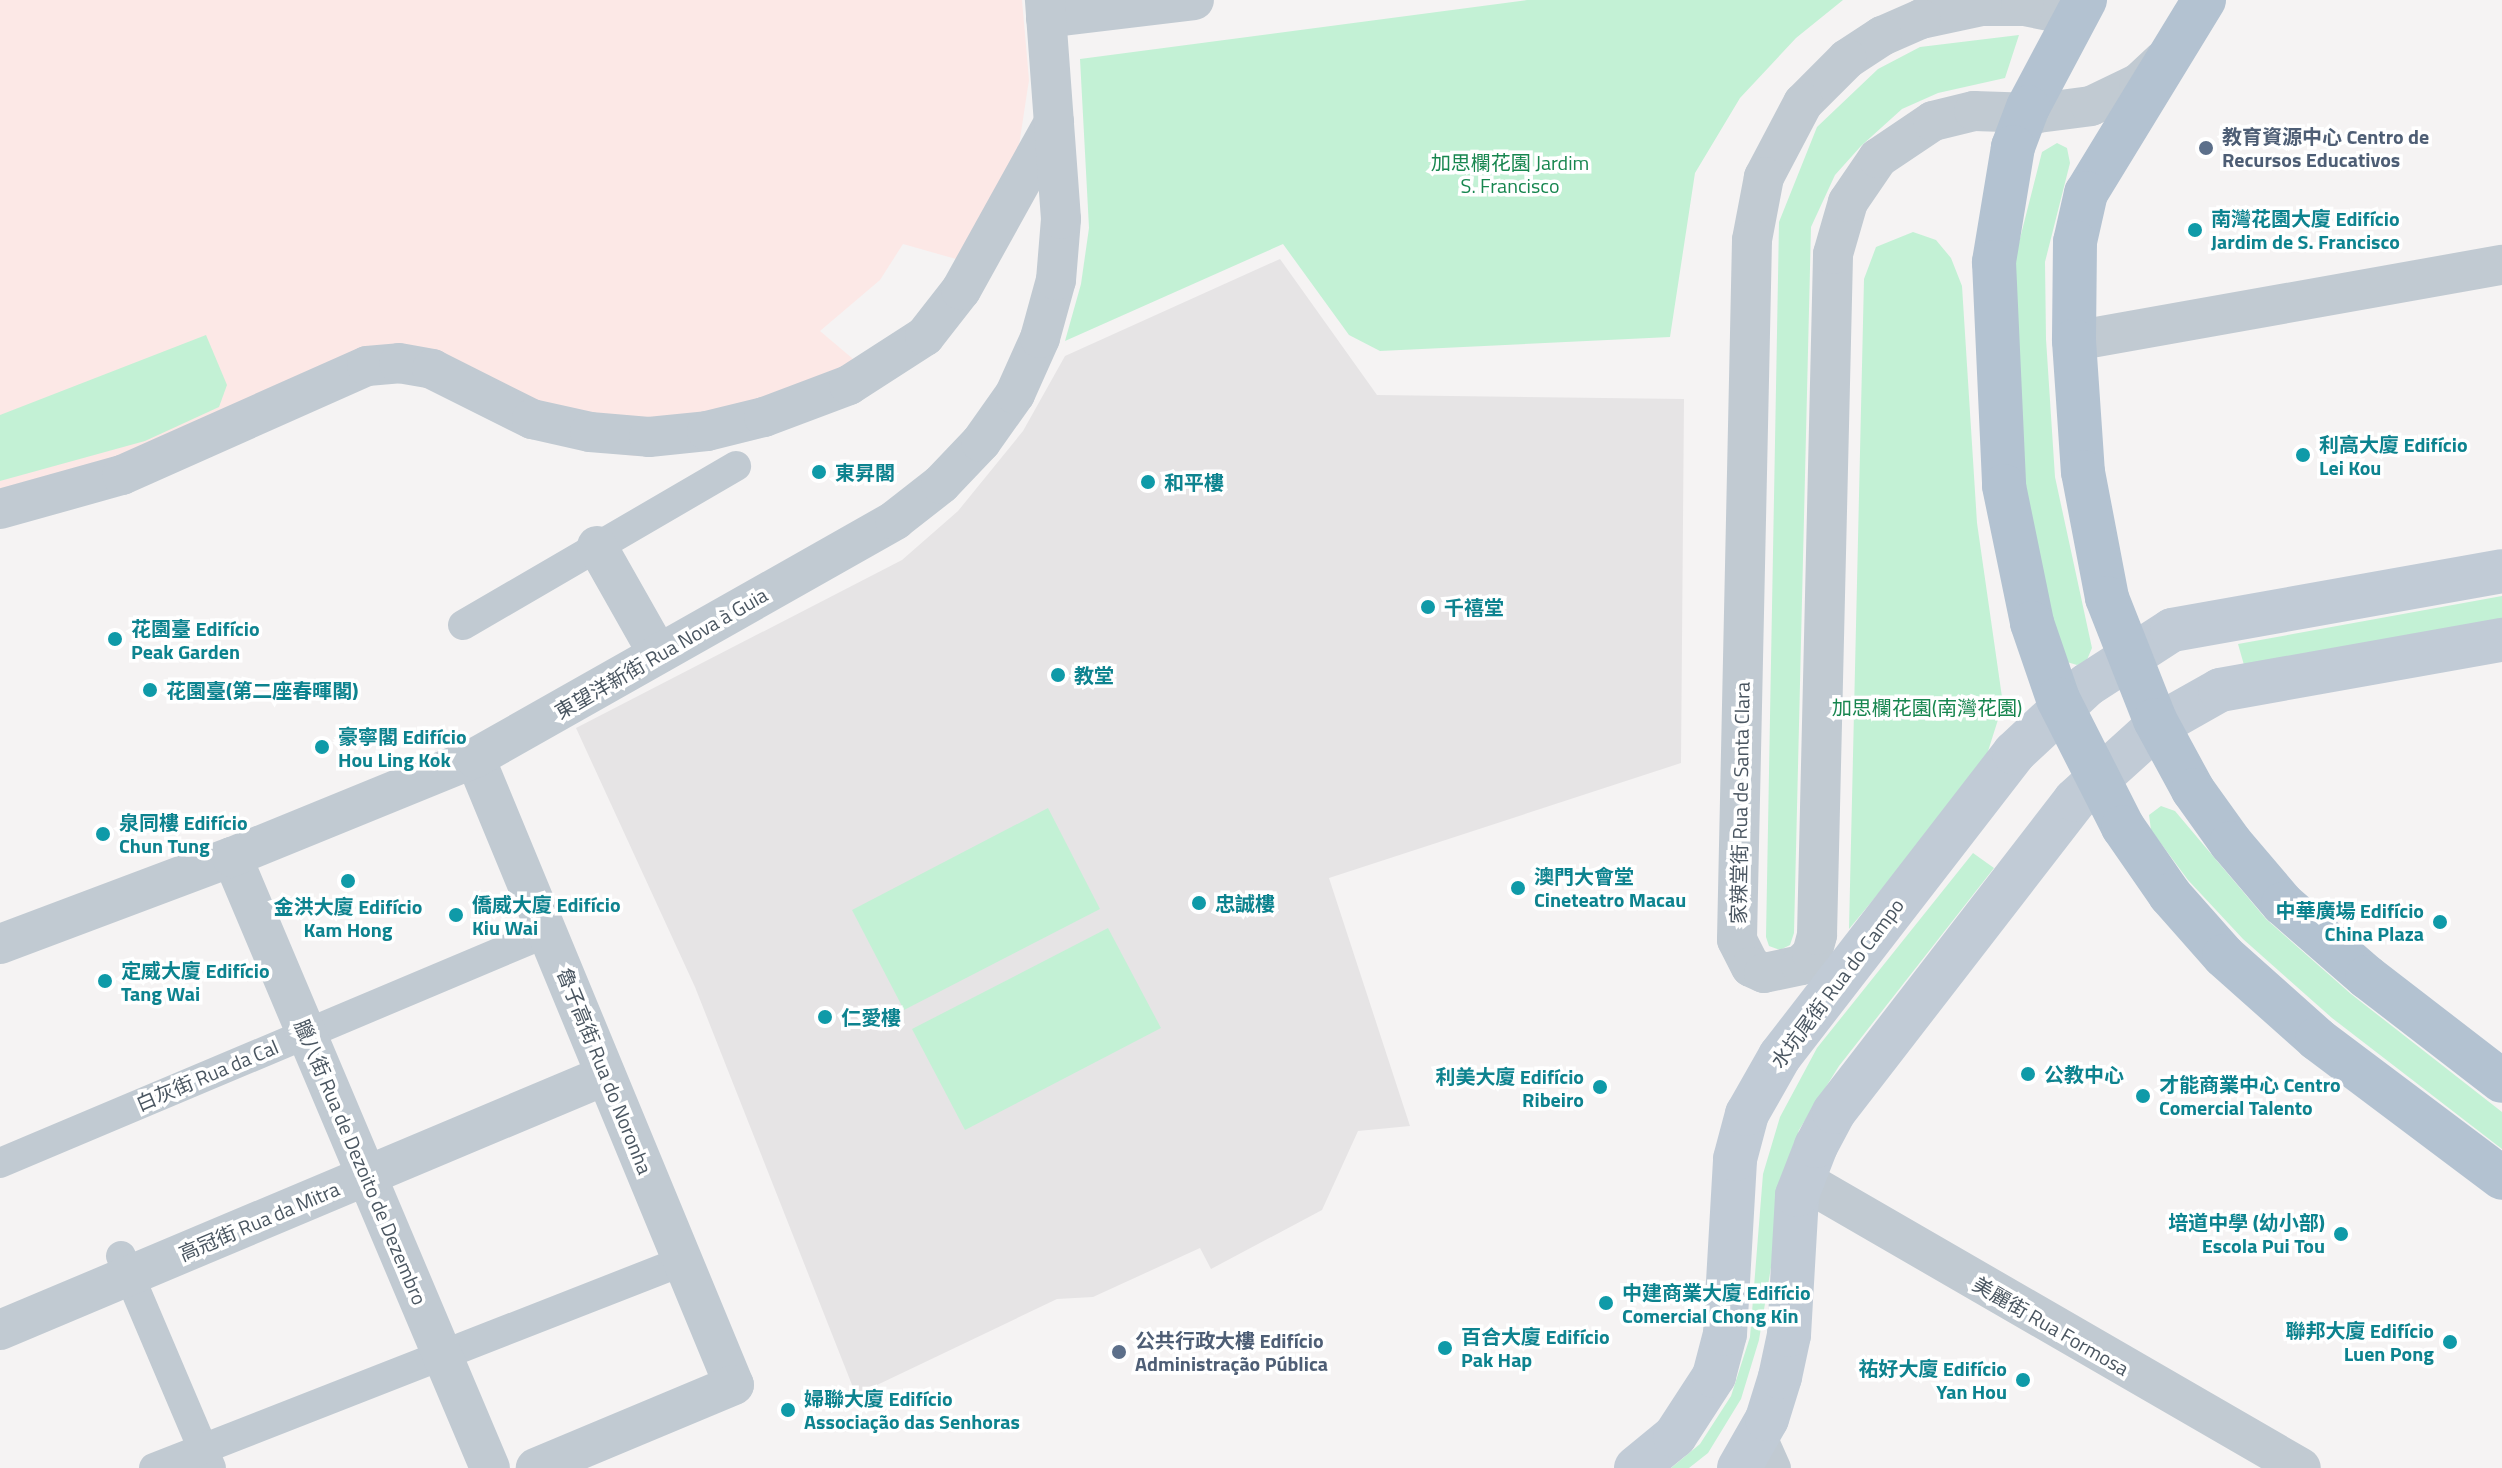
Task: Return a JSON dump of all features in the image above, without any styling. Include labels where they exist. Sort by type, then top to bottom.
[{"type":"main road","points":[[2204,0],[2086,193],[2075,242],[2074,341],[2083,472],[2107,598],[2128,658],[2158,725],[2193,790],[2283,904],[2367,977],[2502,1081]]},
{"type":"main road","points":[[2080,8],[2027,111],[1997,225],[1994,342],[2004,486],[2018,565],[2062,708],[2096,780],[2163,885],[2224,956],[2317,1039],[2502,1178]]},
{"type":"main road","name":"水坑尾街 Rua do Campo","points":[[1636,1468],[1675,1436],[1714,1376],[1725,1334],[1735,1159],[1747,1114],[1767,1077],[2014,753],[2062,708],[2128,658],[2172,630],[2502,571]]},
{"type":"main road","points":[[1758,1456],[1789,1335],[1791,1247],[1803,1180],[1834,1112],[2075,800],[2158,725],[2220,690],[2502,640]]},
{"type":"street","points":[[1045,9],[1194,0]]},
{"type":"street","name":"家辣堂街 Rua de Santa Clara","points":[[2080,8],[1982,6],[1921,19],[1882,36],[1847,59],[1803,103],[1764,177],[1752,240],[1737,940],[1751,967],[1764,973],[1801,965],[1812,954],[1817,935],[1833,254],[1839,228],[1862,179],[1911,133],[1947,116],[1974,111],[2064,112],[2116,96],[2159,66],[2177,45]]},
{"type":"street","name":"東望洋新街 Rua Nova à Guia","points":[[0,944],[232,857],[475,758],[895,520],[941,484],[981,442],[1015,394],[1040,338],[1056,280],[1061,219],[1045,9]]},
{"type":"street","points":[[0,509],[122,475],[367,366],[399,363],[432,369],[532,419],[590,432],[693,433],[764,417],[849,385],[925,336],[961,290],[1054,122]]},
{"type":"street","points":[[2074,341],[2502,265]]},
{"type":"street","points":[[463,625],[736,466]]},
{"type":"street","points":[[597,546],[658,654]]},
{"type":"street","name":"魯子高街 Rua do Noronha","points":[[475,758],[734,1385],[536,1468]]},
{"type":"street","name":"臘八街 Rua de Dezoito de Dezembro","points":[[232,857],[490,1468]]},
{"type":"street","name":"白灰街 Rua da Cal","points":[[0,1163],[548,932]]},
{"type":"street","name":"高冠街 Rua da Mitra","points":[[0,1330],[125,1266],[367,1176],[606,1075]]},
{"type":"street","name":"美麗街 Rua Formosa","points":[[1803,1180],[2301,1468]]},
{"type":"street","points":[[154,1468],[208,1458],[443,1355],[683,1261]]},
{"type":"street","points":[[125,1266],[208,1458]]},
{"type":"shaded area","points":[[0,0],[1022,0],[1029,80],[1018,152],[956,259],[903,244],[880,280],[820,331],[859,364],[699,441],[635,456],[580,449],[387,373],[0,507]]},
{"type":"shaded area","points":[[1280,259],[1377,395],[1684,399],[1681,763],[1329,878],[1410,1126],[1358,1131],[1322,1210],[1211,1269],[1200,1248],[1093,1297],[1057,1299],[856,1395],[695,987],[576,728],[902,560],[958,511],[1023,431],[1065,356]]},
{"type":"green space","name":"加思欄花園 Jardim S. Francisco","points":[[1527,0],[1843,0],[1796,38],[1740,98],[1695,173],[1670,337],[1380,351],[1349,335],[1283,244],[1065,341],[1081,284],[1089,228],[1080,59]]},
{"type":"green space","points":[[2019,35],[2005,78],[1938,93],[1902,109],[1861,146],[1835,175],[1811,227],[1794,933],[1790,945],[1780,950],[1769,946],[1766,937],[1779,222],[1817,127],[1878,69],[1920,47]]},
{"type":"green space","points":[[2057,143],[2067,148],[2070,163],[2045,262],[2046,339],[2055,477],[2092,648],[2086,662],[2077,665],[2067,662],[2051,617],[2025,482],[2014,262],[2042,152]]},
{"type":"green space","name":"加思欄花園(南灣花園)","points":[[1913,232],[1936,240],[1951,258],[1962,286],[1977,523],[2003,704],[1983,767],[1849,929],[1864,279],[1876,247]]},
{"type":"green space","points":[[206,335],[227,385],[219,407],[145,441],[0,481],[0,415]]},
{"type":"green space","points":[[2502,596],[2502,625],[2246,672],[2238,644]]},
{"type":"green space","points":[[2161,806],[2175,811],[2266,919],[2351,994],[2502,1112],[2502,1149],[2332,1018],[2243,939],[2188,880],[2151,830],[2149,815]]},
{"type":"green space","points":[[1048,808],[1100,909],[904,1010],[852,910]]},
{"type":"green space","points":[[1973,853],[1994,868],[1839,1066],[1799,1130],[1786,1176],[1759,1340],[1741,1399],[1708,1453],[1689,1468],[1671,1468],[1700,1444],[1731,1396],[1750,1337],[1763,1174],[1780,1117],[1817,1048]]},
{"type":"green space","points":[[1108,928],[1161,1028],[965,1130],[912,1029]]},
{"type":"place","name":"教育資源中心 Centro de Recursos Educativos","points":[[2206,148]]},
{"type":"place","name":"南灣花園大廈 Edifício Jardim de S. Francisco","points":[[2195,230]]},
{"type":"place","name":"利高大廈 Edifício Lei Kou","points":[[2303,455]]},
{"type":"place","name":"東昇閣","points":[[819,472]]},
{"type":"place","name":"和平樓","points":[[1148,482]]},
{"type":"place","name":"千禧堂","points":[[1428,607]]},
{"type":"place","name":"花園臺 Edifício Peak Garden","points":[[115,639]]},
{"type":"place","name":"教堂","points":[[1058,675]]},
{"type":"place","name":"花園臺(第二座春暉閣)","points":[[150,690]]},
{"type":"place","name":"豪寧閣 Edifício Hou Ling Kok","points":[[322,747]]},
{"type":"place","name":"泉同樓 Edifício Chun Tung","points":[[103,834]]},
{"type":"place","name":"金洪大廈 Edifício Kam Hong","points":[[348,881]]},
{"type":"place","name":"澳門大會堂 Cineteatro Macau","points":[[1518,888]]},
{"type":"place","name":"忠誠樓","points":[[1199,903]]},
{"type":"place","name":"僑威大廈 Edifício Kiu Wai","points":[[456,915]]},
{"type":"place","name":"中華廣場 Edifício China Plaza","points":[[2440,922]]},
{"type":"place","name":"定威大廈 Edifício Tang Wai","points":[[105,981]]},
{"type":"place","name":"仁愛樓","points":[[825,1017]]},
{"type":"place","name":"公教中心","points":[[2028,1074]]},
{"type":"place","name":"利美大廈 Edifício Ribeiro","points":[[1600,1087]]},
{"type":"place","name":"才能商業中心 Centro Comercial Talento","points":[[2143,1096]]},
{"type":"place","name":"培道中學 (幼小部) Escola Pui Tou","points":[[2341,1234]]},
{"type":"place","name":"中建商業大廈 Edifício Comercial Chong Kin","points":[[1606,1303]]},
{"type":"place","name":"聯邦大廈 Edifício Luen Pong","points":[[2450,1342]]},
{"type":"place","name":"百合大廈 Edifício Pak Hap","points":[[1445,1348]]},
{"type":"place","name":"公共行政大樓 Edifício Administração Pública","points":[[1119,1352]]},
{"type":"place","name":"祐好大廈 Edifício Yan Hou","points":[[2023,1380]]},
{"type":"place","name":"婦聯大廈 Edifício Associação das Senhoras","points":[[788,1410]]}]
